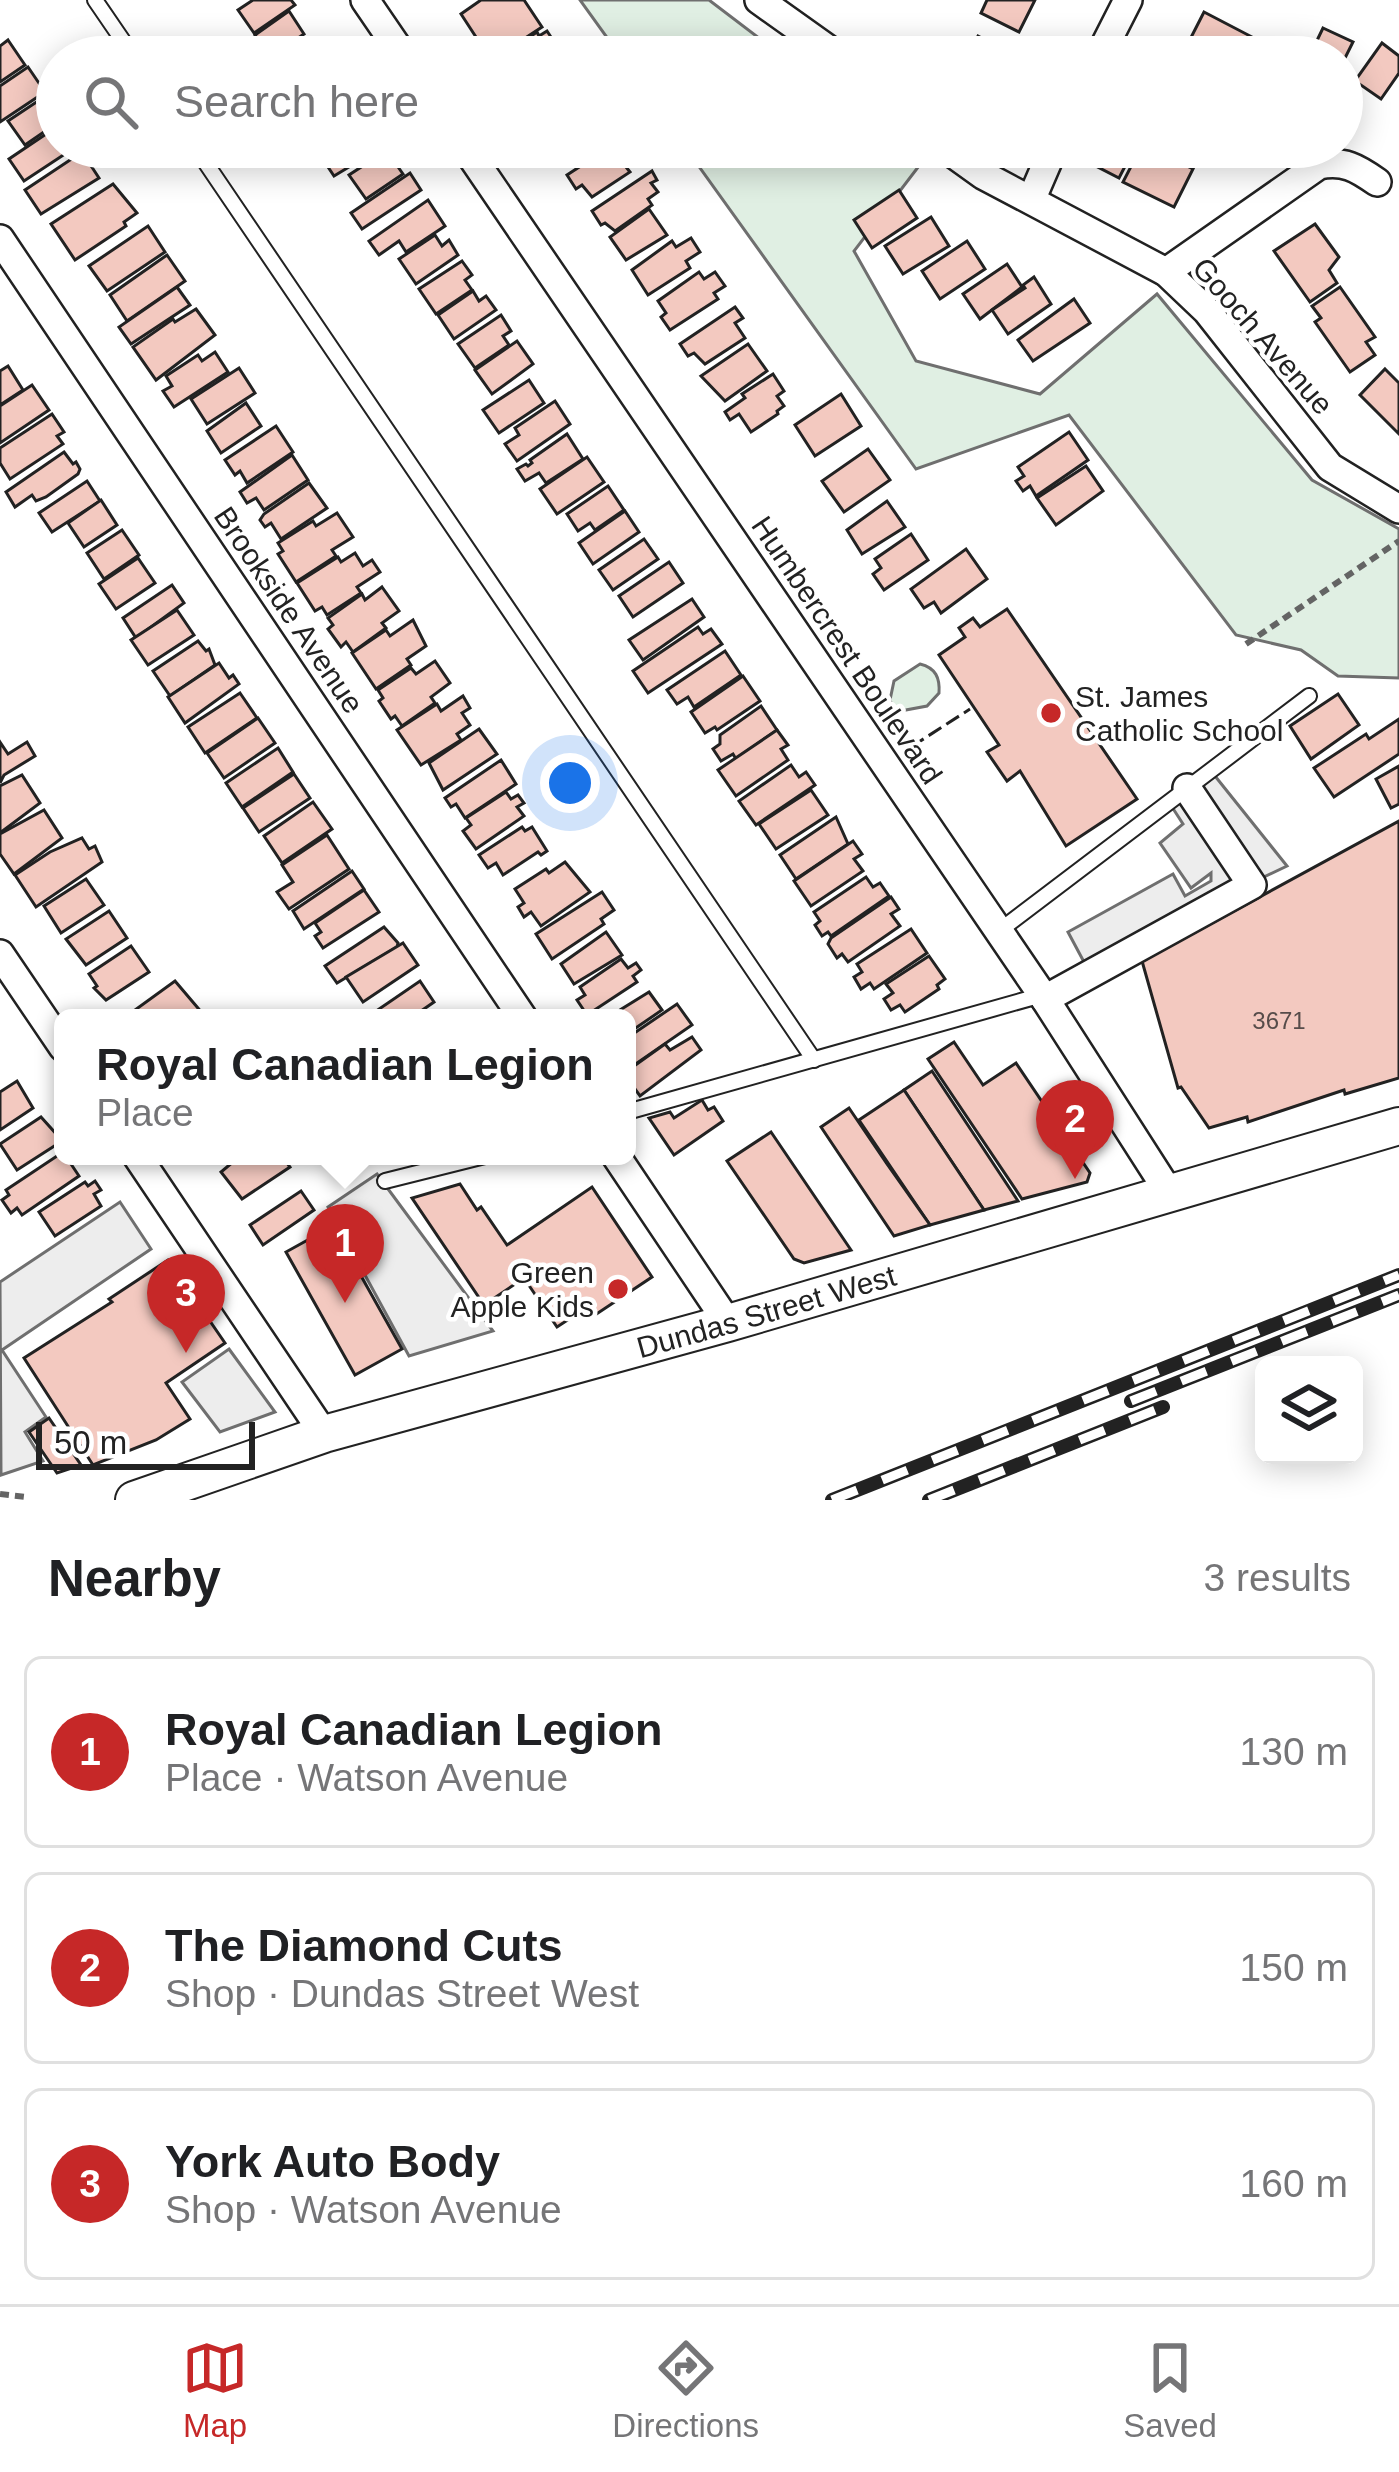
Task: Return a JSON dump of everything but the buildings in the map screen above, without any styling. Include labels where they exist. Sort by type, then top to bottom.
[{"type":"main road","name":"Dundas Street West","points":[[134,1500],[324,1434],[728,1323],[1399,1126]]},
{"type":"street","points":[[365,0],[390,36]]},
{"type":"street","points":[[759,0],[810,36]]},
{"type":"street","points":[[1110,36],[1128,0]]},
{"type":"street","name":"Humbercrest Boulevard","points":[[479,168],[1044,997],[1170,1194]]},
{"type":"street","name":"Gooch Avenue","points":[[973,168],[1166,272],[1207,311],[1330,467],[1399,508]]},
{"type":"street","points":[[1032,198],[1045,168]]},
{"type":"street","points":[[1166,272],[1315,168]]},
{"type":"street","points":[[1353,168],[1378,182]]},
{"type":"street","name":"Brookside Avenue","points":[[0,239],[517,1009]]},
{"type":"street","points":[[1044,997],[1252,885],[1187,788]]},
{"type":"street","points":[[0,954],[54,1034]]},
{"type":"street","points":[[142,1165],[324,1434]]},
{"type":"street","points":[[622,1165],[728,1323]]},
{"type":"lane","points":[[95,0],[120,36]]},
{"type":"lane","points":[[209,168],[814,1060]]},
{"type":"lane","points":[[999,931],[1309,696]]},
{"type":"lane","points":[[636,1109],[1044,997]]},
{"type":"lane","points":[[385,1181],[449,1165]]},
{"type":"path","points":[[1246,644],[1399,541]]},
{"type":"path","points":[[0,1494],[26,1497]]},
{"type":"green space","points":[[580,0],[709,0],[756,36],[606,36]]},
{"type":"green space","points":[[700,168],[917,168],[854,251],[916,361],[1040,394],[1157,294],[1312,480],[1399,529],[1399,678],[1338,676],[1301,650],[1236,635],[1069,415],[916,469]]},
{"type":"green space","points":[[920,664],[936,674],[939,693],[927,706],[895,712],[890,700],[894,681]]},
{"type":"shaded area","points":[[1215,776],[1287,866],[1084,962],[1068,932],[1173,874],[1185,896],[1211,881],[1211,873],[1191,888],[1160,843],[1183,824],[1172,807]]},
{"type":"shaded area","points":[[377,1174],[493,1331],[409,1356],[328,1207]]},
{"type":"shaded area","points":[[120,1202],[151,1249],[2,1350],[46,1417],[25,1432],[43,1461],[1,1475],[0,1282]]},
{"type":"shaded area","points":[[229,1349],[275,1412],[220,1432],[182,1382]]},
{"type":"railway","points":[[832,1500],[1399,1275]]},
{"type":"railway","points":[[1131,1401],[1399,1295]]},
{"type":"railway","points":[[929,1500],[1163,1407]]},
{"type":"fence","points":[[911,747],[970,709]]},
{"type":"place","name":"St. James Catholic School","points":[[1051,713]]},
{"type":"place","name":"The Diamond Cuts","points":[[1075,1179]]},
{"type":"place","name":"Green Apple Kids","points":[[618,1289]]},
{"type":"place","name":"Royal Canadian Legion","points":[[345,1303]]},
{"type":"place","name":"York Auto Body","points":[[186,1353]]}]
